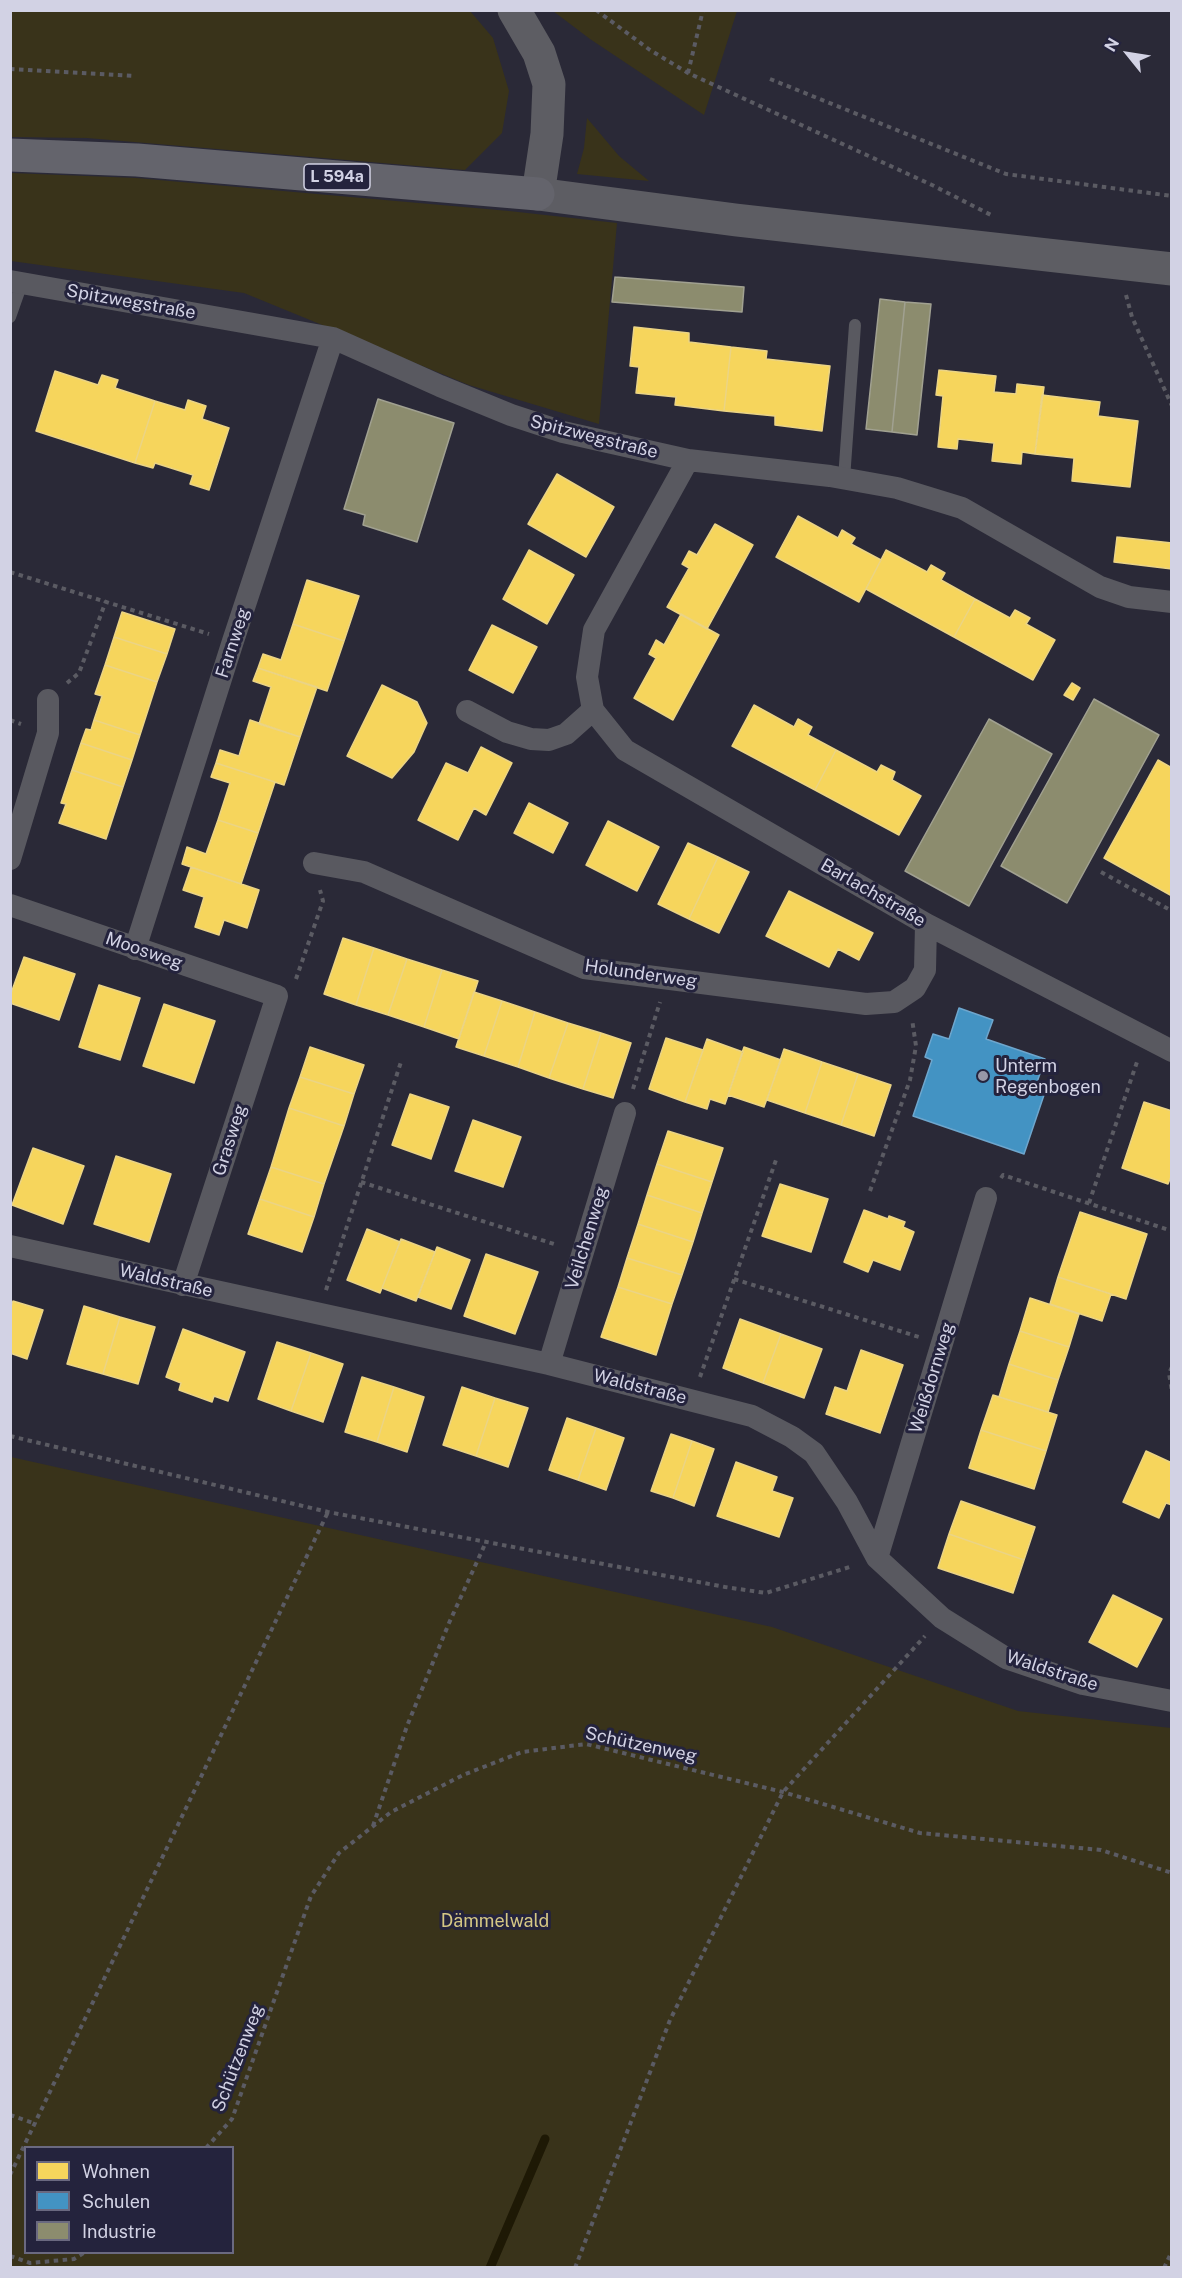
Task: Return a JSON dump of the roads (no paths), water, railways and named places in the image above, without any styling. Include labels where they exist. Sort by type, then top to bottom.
[{"type":"main road","points":[[514,10],[539,53],[549,84],[547,134],[538,194],[1172,269]]},
{"type":"main road","name":"L 594a","points":[[10,155],[137,159],[538,194]]},
{"type":"street","name":"Spitzwegstraße","points":[[16,282],[333,338],[440,386],[511,415],[563,432],[688,460],[844,479],[897,488],[962,508],[1100,586],[1130,597],[1172,602]]},
{"type":"street","name":"Farnweg","points":[[135,949],[333,338]]},
{"type":"street","name":"Barlachstraße","points":[[688,460],[594,630],[586,677],[593,710],[625,750],[926,924],[1172,1051]]},
{"type":"street","points":[[10,859],[48,733],[48,700]]},
{"type":"street","points":[[467,711],[507,732],[531,739],[549,740],[566,734],[593,710]]},
{"type":"street","name":"Holunderweg","points":[[314,862],[364,872],[584,968],[866,1004],[894,1002],[915,988],[925,970],[926,924]]},
{"type":"street","name":"Moosweg","points":[[10,905],[278,996]]},
{"type":"street","name":"Grasweg","points":[[183,1285],[278,996]]},
{"type":"street","name":"Veilchenweg","points":[[549,1364],[626,1113]]},
{"type":"street","name":"Weißdornweg","points":[[877,1558],[986,1198]]},
{"type":"street","name":"Waldstraße","points":[[10,1246],[549,1364],[752,1416],[792,1437],[814,1453],[847,1502],[877,1558],[942,1618],[1006,1658],[1083,1684],[1172,1701]]},
{"type":"lane","points":[[10,317],[16,282]]},
{"type":"lane","points":[[844,479],[855,325]]},
{"type":"waterway","points":[[490,2268],[545,2139]]},
{"type":"place","name":"Unterm Regenbogen","points":[[983,1076]]},
{"type":"park label","name":"Dämmelwald","points":[[495,1921]]}]
